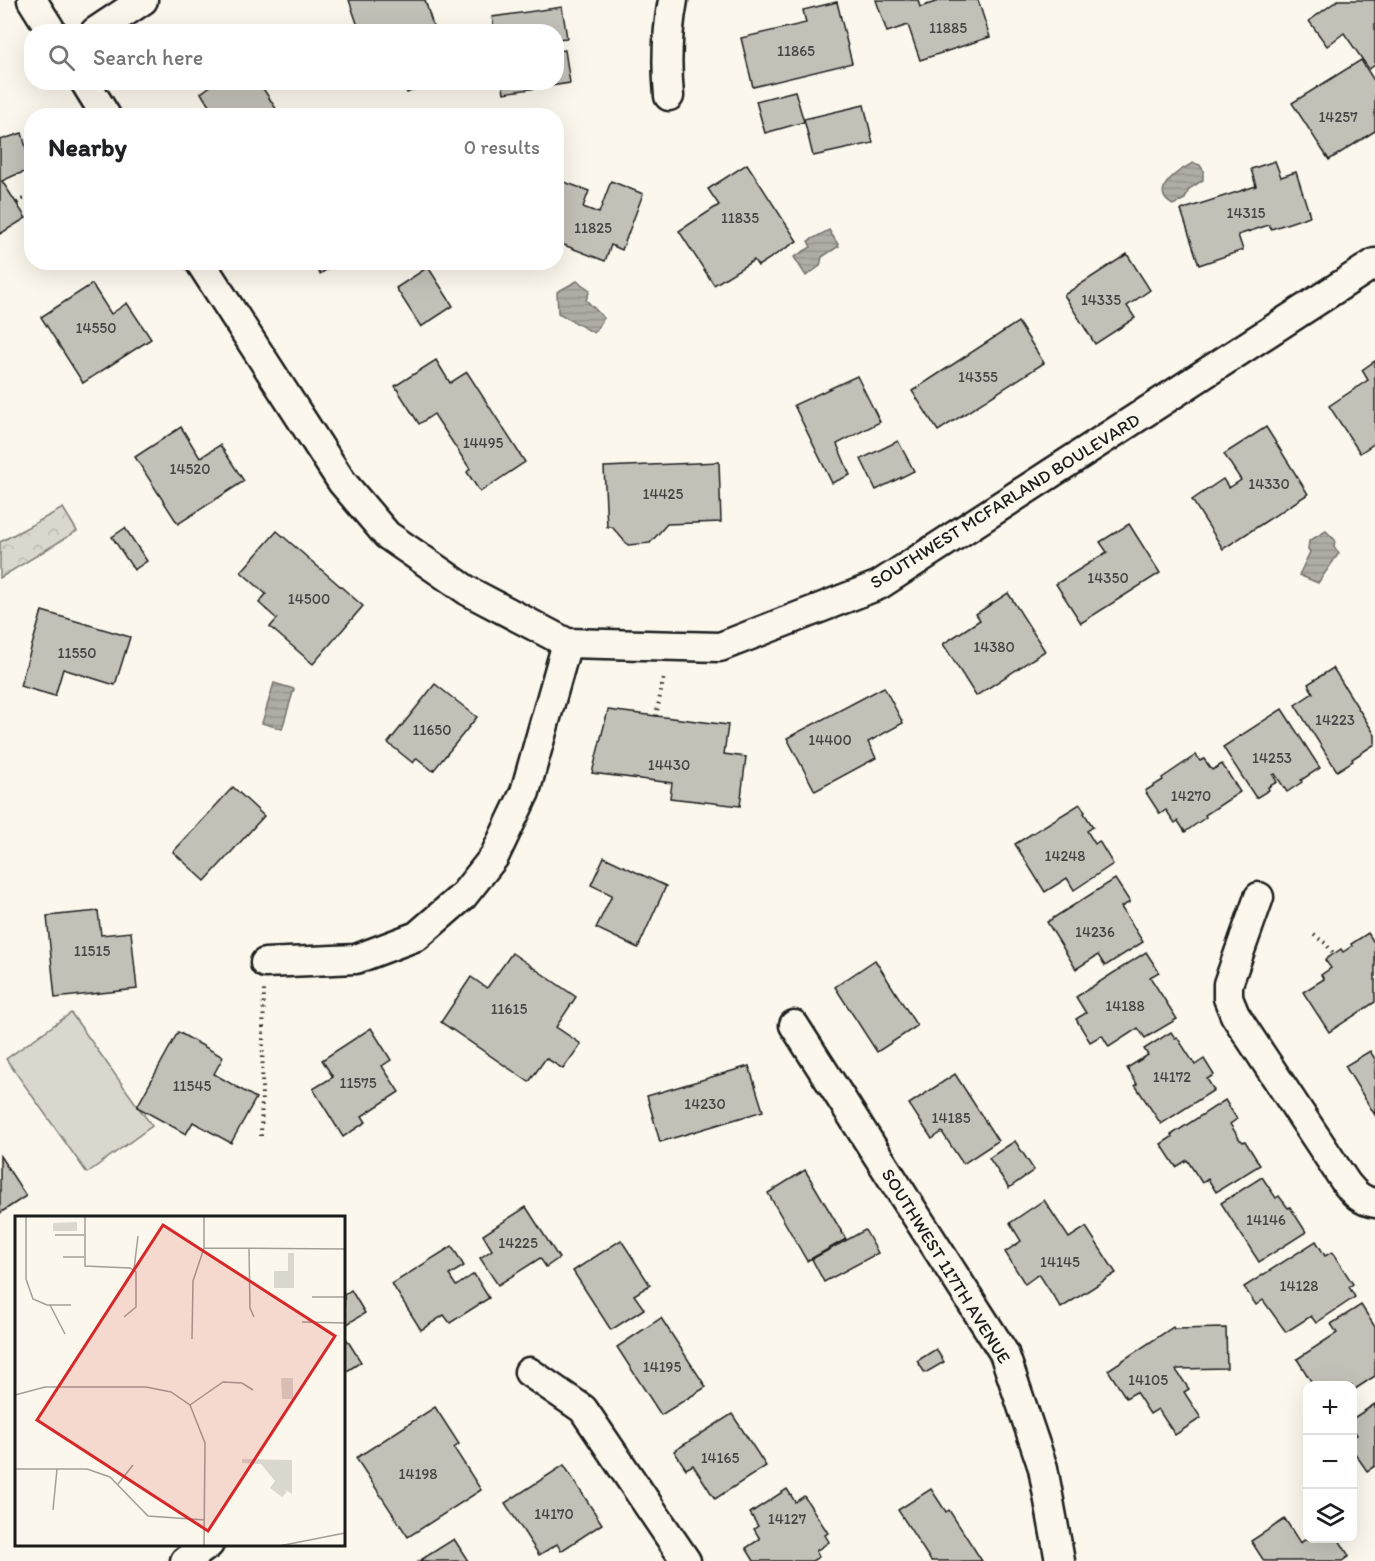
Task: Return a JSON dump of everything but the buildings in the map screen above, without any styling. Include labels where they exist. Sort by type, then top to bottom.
[{"type":"street","points":[[32,0],[47,24]]},
{"type":"street","points":[[107,24],[143,0]]},
{"type":"street","points":[[669,96],[666,69],[672,0]]},
{"type":"street","points":[[90,90],[101,108]]},
{"type":"street","name":"SOUTHWEST MCFARLAND BOULEVARD","points":[[206,270],[342,482],[387,535],[468,591],[567,643],[720,646],[879,585],[1375,263]]},
{"type":"street","points":[[265,963],[356,959],[417,936],[463,896],[494,857],[525,792],[567,643]]},
{"type":"street","points":[[1259,897],[1228,984],[1228,998],[1234,1015],[1346,1183],[1355,1195],[1375,1203]]},
{"type":"street","name":"SOUTHWEST 117TH AVENUE","points":[[794,1025],[1004,1353],[1043,1468],[1060,1561]]},
{"type":"street","points":[[529,1372],[583,1409],[686,1561]]},
{"type":"street","points":[[185,1561],[208,1546]]},
{"type":"path","points":[[17,203],[24,198]]},
{"type":"path","points":[[656,716],[664,676]]},
{"type":"path","points":[[1314,935],[1334,954]]},
{"type":"path","points":[[261,1136],[265,963]]},
{"type":"green space","points":[[63,508],[77,531],[0,578],[0,542]]},
{"type":"green space","points":[[71,1013],[152,1126],[87,1173],[6,1059]]},
{"type":"shaded area","points":[[1194,163],[1200,165],[1203,170],[1203,180],[1189,189],[1185,199],[1173,205],[1163,193],[1164,187],[1174,175]]},
{"type":"shaded area","points":[[829,230],[839,246],[822,257],[820,266],[806,276],[794,257],[811,247],[808,241]]},
{"type":"shaded area","points":[[577,281],[590,290],[586,300],[604,318],[594,333],[558,313],[557,292]]},
{"type":"shaded area","points":[[1326,531],[1335,540],[1334,547],[1339,553],[1318,583],[1299,575],[1310,552],[1309,541]]},
{"type":"shaded area","points":[[274,683],[294,689],[282,729],[262,723]]}]
